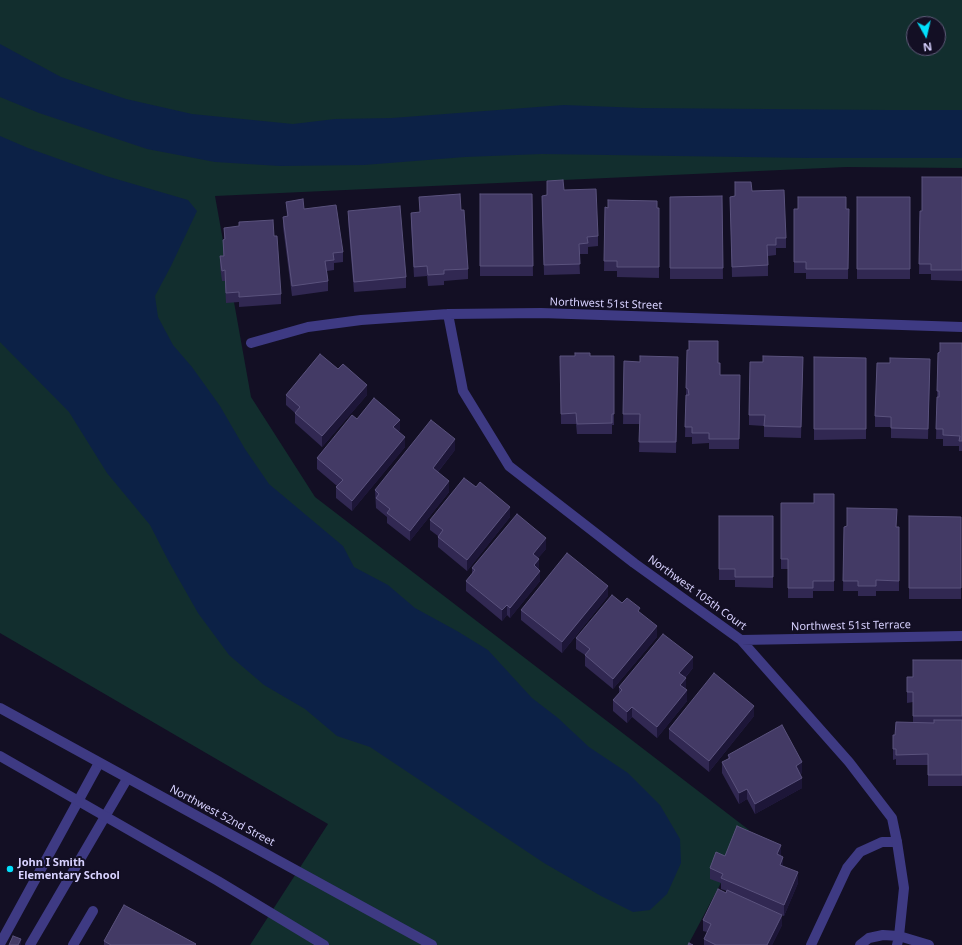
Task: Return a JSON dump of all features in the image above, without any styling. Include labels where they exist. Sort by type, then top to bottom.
[{"type":"street","name":"Northwest 51st Street","points":[[251,343],[308,327],[362,320],[448,314],[541,314],[962,327]]},
{"type":"street","name":"Northwest 105th Court","points":[[448,314],[463,391],[509,466],[634,563],[741,640],[849,762],[892,818],[898,842],[904,888],[898,941]]},
{"type":"street","name":"Northwest 51st Terrace","points":[[741,640],[962,636]]},
{"type":"street","name":"Northwest 52nd Street","points":[[0,708],[432,945]]},
{"type":"street","points":[[0,756],[218,880],[324,945]]},
{"type":"street","points":[[0,944],[99,763]]},
{"type":"street","points":[[30,945],[127,779]]},
{"type":"street","points":[[811,945],[847,868],[860,852],[882,842],[898,842]]},
{"type":"street","points":[[73,945],[93,911]]},
{"type":"street","points":[[860,945],[869,938],[883,935],[898,941],[929,945]]},
{"type":"green space","points":[[0,0],[962,0],[962,168],[846,167],[215,196],[251,397],[315,497],[749,830],[688,945],[250,945],[328,824],[0,633]]},
{"type":"water","points":[[0,44],[61,77],[126,99],[192,114],[293,124],[335,119],[392,118],[564,105],[641,108],[962,110],[962,158],[809,158],[542,154],[465,157],[364,165],[280,166],[215,162],[147,149],[39,113],[0,97]]},
{"type":"water","points":[[0,136],[28,148],[106,176],[188,200],[197,211],[155,296],[158,317],[173,345],[192,367],[220,406],[245,449],[269,484],[343,546],[354,567],[388,585],[415,608],[488,650],[532,698],[558,718],[589,747],[628,773],[660,805],[680,839],[681,863],[667,894],[650,910],[633,912],[601,896],[544,863],[370,747],[337,736],[305,709],[264,685],[229,655],[198,613],[150,525],[107,473],[69,412],[0,342]]},
{"type":"building","points":[[922,177],[962,177],[962,270],[931,270],[931,264],[919,264]]},
{"type":"building","points":[[563,180],[564,190],[596,189],[598,236],[587,237],[588,243],[579,244],[580,264],[544,265],[542,196],[547,195],[547,181]]},
{"type":"building","points":[[735,182],[751,182],[752,191],[784,190],[786,238],[776,238],[776,245],[767,245],[768,265],[732,267],[730,197],[735,196]]},
{"type":"building","points":[[460,194],[461,210],[464,210],[468,269],[444,270],[444,274],[428,275],[427,266],[414,267],[411,213],[420,212],[419,197]]},
{"type":"building","points":[[480,194],[532,194],[533,266],[480,266]]},
{"type":"building","points":[[722,196],[723,268],[670,268],[670,197]]},
{"type":"building","points":[[798,197],[846,197],[846,209],[849,209],[848,269],[806,269],[806,262],[794,262],[794,209],[798,209]]},
{"type":"building","points":[[857,197],[910,197],[910,269],[857,269]]},
{"type":"building","points":[[303,199],[304,209],[336,205],[343,252],[333,253],[334,260],[325,261],[328,281],[292,286],[283,217],[288,216],[286,202]]},
{"type":"building","points":[[608,200],[657,201],[657,208],[659,208],[659,267],[617,267],[617,261],[604,261],[605,207],[608,208]]},
{"type":"building","points":[[400,206],[406,277],[354,282],[348,211]]},
{"type":"building","points":[[273,220],[274,236],[277,236],[281,294],[239,297],[239,292],[226,293],[225,270],[222,271],[220,256],[224,256],[224,228],[239,226],[239,222]]},
{"type":"building","points":[[689,341],[718,341],[718,363],[720,363],[720,375],[740,375],[739,439],[709,439],[709,433],[692,433],[692,427],[685,427],[686,395],[689,395],[688,389],[686,388],[687,350],[689,350]]},
{"type":"building","points":[[940,343],[962,343],[962,441],[959,441],[960,436],[943,435],[943,429],[936,429],[937,397],[939,397],[939,391],[937,391],[938,353],[940,352]]},
{"type":"building","points":[[575,353],[590,353],[590,356],[614,356],[614,414],[612,414],[612,423],[577,424],[576,413],[561,414],[560,356],[575,356]]},
{"type":"building","points":[[320,354],[338,369],[343,364],[367,385],[322,436],[295,413],[300,407],[286,395]]},
{"type":"building","points":[[640,356],[678,357],[676,442],[639,442],[640,414],[623,414],[624,361],[640,362]]},
{"type":"building","points":[[763,356],[803,357],[801,427],[764,426],[765,415],[749,415],[750,362],[763,362]]},
{"type":"building","points":[[814,357],[866,358],[866,429],[814,429]]},
{"type":"building","points":[[890,358],[930,359],[928,429],[891,428],[891,417],[875,416],[877,363],[890,363]]},
{"type":"building","points":[[374,398],[400,420],[393,427],[405,437],[352,501],[336,487],[343,480],[317,458],[352,415],[357,419]]},
{"type":"building","points":[[431,420],[455,439],[433,468],[449,481],[410,531],[387,513],[390,509],[376,498],[379,494],[375,490]]},
{"type":"building","points":[[464,478],[476,487],[480,482],[510,507],[467,560],[438,537],[443,530],[430,520]]},
{"type":"building","points":[[814,494],[834,494],[834,581],[813,581],[813,588],[788,588],[788,559],[781,559],[781,503],[814,503]]},
{"type":"building","points":[[847,508],[897,509],[896,527],[899,527],[899,581],[876,580],[876,586],[858,586],[858,581],[843,581],[844,527],[847,526]]},
{"type":"building","points":[[517,514],[546,538],[533,554],[539,559],[534,565],[540,571],[510,608],[507,605],[502,610],[466,581],[475,570],[472,568]]},
{"type":"building","points":[[719,516],[773,516],[773,577],[735,577],[735,569],[719,569]]},
{"type":"building","points":[[909,516],[961,517],[961,588],[909,588]]},
{"type":"building","points":[[567,553],[608,586],[562,642],[521,610]]},
{"type":"building","points":[[612,595],[622,603],[627,598],[640,608],[638,611],[657,626],[613,679],[585,655],[590,649],[576,638]]},
{"type":"building","points":[[663,634],[693,657],[679,673],[686,678],[680,685],[687,690],[657,727],[632,707],[627,712],[613,700],[622,690],[619,687]]},
{"type":"building","points":[[913,660],[962,660],[962,716],[913,716],[913,692],[907,692],[907,677],[913,677]]},
{"type":"building","points":[[714,673],[754,706],[709,761],[669,729]]},
{"type":"building","points":[[934,720],[962,720],[962,775],[928,775],[928,754],[896,755],[896,749],[893,749],[893,735],[895,735],[896,722],[934,723]]},
{"type":"building","points":[[782,725],[802,762],[796,766],[802,778],[755,804],[747,789],[739,793],[722,762],[730,758],[728,755]]},
{"type":"building","points":[[737,826],[781,845],[777,854],[783,857],[780,865],[798,872],[784,905],[721,878],[723,874],[710,868],[716,852],[725,856]]},
{"type":"building","points":[[718,889],[726,893],[727,890],[782,915],[767,945],[716,945],[704,939],[711,924],[703,920]]},
{"type":"building","points":[[124,905],[196,944],[111,945],[104,941]]},
{"type":"building","points":[[13,936],[21,939],[18,945],[9,945]]},
{"type":"place","name":"John I Smith Elementary School","points":[[10,869]]}]
